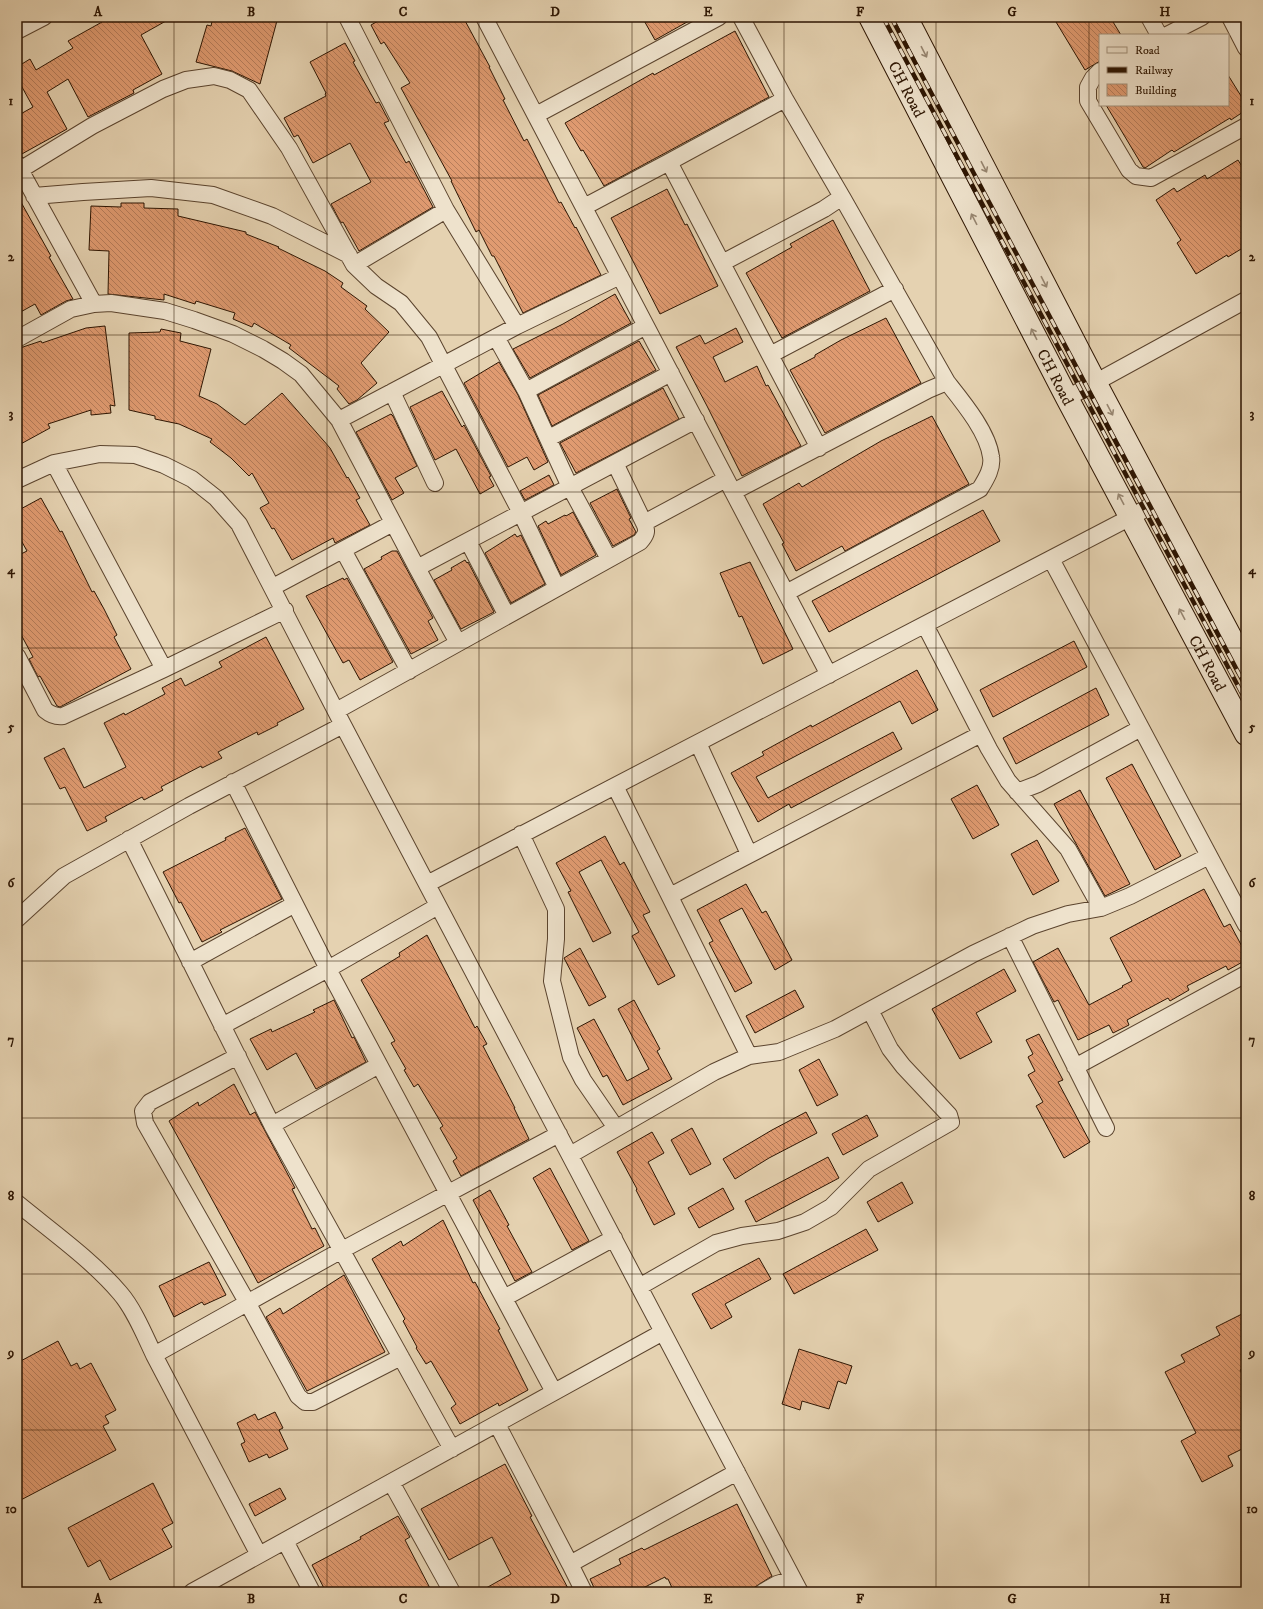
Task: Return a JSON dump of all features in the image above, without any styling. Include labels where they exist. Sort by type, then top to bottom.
[{"type":"street","points":[[17,31],[44,17]]},
{"type":"street","points":[[347,17],[446,210],[517,326]]},
{"type":"street","points":[[536,115],[719,17]]},
{"type":"street","points":[[741,17],[784,99],[896,289],[947,382],[970,412],[987,443],[992,458],[990,471],[980,489],[786,593]]},
{"type":"street","name":"CH Road","points":[[870,17],[1067,398],[1246,734]]},
{"type":"street","name":"CH Road","points":[[906,17],[1095,382],[1246,666]]},
{"type":"street","points":[[1149,17],[1158,34]]},
{"type":"street","points":[[1169,34],[1202,17]]},
{"type":"street","points":[[1230,17],[1246,48]]},
{"type":"street","points":[[488,18],[536,115],[829,674]]},
{"type":"street","points":[[1099,72],[1093,78],[1088,88],[1088,101],[1129,170],[1136,176],[1150,178],[1246,126]]},
{"type":"street","points":[[94,304],[18,167],[163,89],[186,80],[214,76],[230,80],[249,90],[289,148],[351,260],[376,286],[401,303],[429,337],[521,513],[558,588]]},
{"type":"street","points":[[584,207],[784,99]]},
{"type":"street","points":[[669,162],[818,448]]},
{"type":"street","points":[[34,196],[151,188],[213,195],[272,216],[351,260]]},
{"type":"street","points":[[722,263],[824,209],[842,196]]},
{"type":"street","points":[[351,260],[446,210]]},
{"type":"street","points":[[339,420],[517,326],[620,276]]},
{"type":"street","points":[[770,355],[896,289]]},
{"type":"street","points":[[1067,398],[1246,300]]},
{"type":"street","points":[[17,339],[71,309],[94,304],[112,303],[165,311],[233,334],[263,349],[301,374],[339,420],[458,643]]},
{"type":"street","points":[[526,391],[646,326]]},
{"type":"street","points":[[496,337],[526,391],[549,438],[570,487],[608,559]]},
{"type":"street","points":[[549,438],[671,373]]},
{"type":"street","points":[[644,523],[818,448],[928,390],[947,382]]},
{"type":"street","points":[[392,392],[435,483]]},
{"type":"street","points":[[417,568],[696,420]]},
{"type":"street","points":[[17,480],[54,463],[100,454],[135,455],[164,465],[192,479],[216,498],[239,524],[438,906],[797,1585]]},
{"type":"street","points":[[54,463],[164,670]]},
{"type":"street","points":[[17,919],[64,876],[233,782],[340,718],[409,671],[640,542],[646,536],[647,529],[615,463]]},
{"type":"street","points":[[427,884],[1131,518],[1159,501]]},
{"type":"street","points":[[273,587],[393,523]]},
{"type":"street","points":[[468,541],[507,616]]},
{"type":"street","points":[[343,550],[409,671]]},
{"type":"street","points":[[1050,559],[1246,925]]},
{"type":"street","points":[[17,656],[42,706],[51,714],[63,716],[164,670],[284,610]]},
{"type":"street","points":[[925,625],[981,734],[1008,781],[1068,849],[1101,908]]},
{"type":"street","points":[[1017,792],[1038,784],[1141,728]]},
{"type":"street","points":[[670,896],[981,734]]},
{"type":"street","points":[[698,743],[750,854]]},
{"type":"street","points":[[233,782],[328,969],[554,1392]]},
{"type":"street","points":[[615,786],[749,1056]]},
{"type":"street","points":[[521,834],[556,909],[556,939],[552,981],[572,1057],[583,1080],[616,1128]]},
{"type":"street","points":[[129,839],[272,1125],[452,1449]]},
{"type":"street","points":[[570,1155],[714,1072],[749,1056],[779,1052],[835,1029],[973,954],[1010,936],[1032,926],[1068,914],[1101,908],[1130,896],[1209,856]]},
{"type":"street","points":[[190,962],[295,904]]},
{"type":"street","points":[[222,1026],[328,969],[438,906]]},
{"type":"street","points":[[1010,936],[1106,1128]]},
{"type":"street","points":[[1075,1067],[1246,974]]},
{"type":"street","points":[[639,1286],[716,1244],[742,1236],[778,1231],[805,1222],[831,1207],[870,1169],[951,1122],[949,1115],[903,1066],[890,1049],[870,1010]]},
{"type":"street","points":[[238,1056],[150,1102],[143,1111],[145,1123],[247,1302],[298,1396],[305,1402],[313,1402],[401,1357]]},
{"type":"street","points":[[272,1125],[379,1065]]},
{"type":"street","points":[[154,1355],[342,1250],[559,1134]]},
{"type":"street","points":[[17,1203],[97,1269],[121,1294],[140,1325],[154,1355],[260,1554]]},
{"type":"street","points":[[504,1298],[614,1238]]},
{"type":"street","points":[[192,1592],[664,1332]]},
{"type":"street","points":[[497,1424],[584,1592]]},
{"type":"street","points":[[570,1564],[737,1472]]},
{"type":"street","points":[[391,1482],[452,1592]]},
{"type":"street","points":[[285,1541],[312,1592]]},
{"type":"street","points":[[763,1592],[777,1584],[797,1585]]},
{"type":"building","points":[[99,17],[173,17],[141,35],[162,74],[133,90],[134,93],[88,117],[68,79],[47,92],[67,129],[20,155],[17,155],[17,116],[33,107],[17,78],[17,67],[30,59],[36,70],[73,48],[68,41],[102,22]]},
{"type":"building","points":[[213,17],[278,17],[260,84],[232,71],[196,62],[207,25],[211,26]]},
{"type":"building","points":[[385,17],[463,17],[490,67],[505,99],[503,100],[524,141],[527,139],[559,203],[561,202],[575,228],[576,227],[601,275],[523,313],[479,230],[476,232],[452,181],[401,88],[410,83],[384,42],[381,44],[371,25]]},
{"type":"building","points":[[642,17],[696,17],[655,40]]},
{"type":"building","points":[[1053,17],[1110,17],[1120,34],[1099,34],[1099,62],[1085,70]]},
{"type":"building","points":[[735,31],[769,97],[604,186],[565,123],[653,73],[654,75]]},
{"type":"building","points":[[345,43],[355,61],[353,62],[376,103],[379,102],[389,121],[384,123],[406,163],[409,161],[433,207],[359,251],[331,204],[371,182],[350,143],[313,163],[298,135],[294,137],[284,118],[326,96],[326,93],[310,62]]},
{"type":"building","points":[[1229,77],[1246,104],[1246,110],[1174,152],[1172,150],[1145,168],[1107,106],[1229,106]]},
{"type":"building","points":[[1238,160],[1246,173],[1246,246],[1228,257],[1227,255],[1196,274],[1177,243],[1181,240],[1156,200],[1174,188],[1177,192],[1205,175],[1207,179]]},
{"type":"building","points":[[667,189],[685,225],[687,224],[718,286],[660,314],[611,218]]},
{"type":"building","points":[[17,195],[51,256],[49,257],[73,299],[66,301],[41,315],[35,304],[17,314]]},
{"type":"building","points":[[121,203],[144,203],[144,208],[178,209],[178,216],[246,232],[246,234],[279,247],[278,248],[325,271],[343,283],[341,287],[367,306],[365,309],[389,332],[361,363],[377,383],[357,400],[349,404],[337,389],[339,386],[289,348],[291,345],[254,323],[252,327],[233,319],[235,313],[196,301],[195,304],[164,294],[164,300],[108,294],[109,251],[89,250],[91,206],[121,207]]},
{"type":"building","points":[[833,220],[870,291],[782,338],[746,273],[792,247],[790,244]]},
{"type":"building","points":[[615,294],[631,323],[530,378],[513,349],[563,324]]},
{"type":"building","points":[[886,318],[921,383],[825,433],[790,370],[815,357],[815,355],[841,340]]},
{"type":"building","points":[[105,326],[115,406],[110,405],[111,413],[91,415],[91,410],[48,424],[50,428],[17,446],[17,349],[41,341],[42,343],[86,328]]},
{"type":"building","points":[[736,328],[743,342],[713,357],[725,382],[757,366],[766,386],[768,385],[801,446],[742,476],[676,347],[700,335],[705,344]]},
{"type":"building","points":[[161,329],[181,333],[180,341],[211,349],[199,396],[217,404],[245,425],[282,393],[330,448],[360,498],[356,500],[370,525],[335,543],[333,538],[292,560],[274,528],[272,529],[260,508],[269,503],[252,473],[249,476],[231,458],[210,442],[212,439],[179,424],[155,419],[155,416],[129,410],[129,333],[160,332]]},
{"type":"building","points":[[639,341],[656,370],[552,426],[538,395]]},
{"type":"building","points":[[499,362],[518,395],[548,462],[534,470],[527,457],[508,467],[464,383]]},
{"type":"building","points":[[663,388],[679,419],[576,473],[560,443]]},
{"type":"building","points":[[442,391],[462,427],[464,425],[491,476],[489,477],[494,486],[480,494],[456,449],[435,460],[410,407]]},
{"type":"building","points":[[391,414],[417,466],[395,478],[404,493],[392,500],[356,432]]},
{"type":"building","points":[[932,416],[969,484],[845,551],[842,546],[796,571],[782,544],[784,543],[763,504],[799,483],[802,487],[881,441]]},
{"type":"building","points":[[549,475],[554,485],[525,500],[520,491]]},
{"type":"building","points":[[617,489],[636,532],[634,535],[613,546],[590,503]]},
{"type":"building","points":[[41,498],[60,532],[62,531],[92,592],[94,591],[104,609],[117,635],[114,637],[131,669],[60,707],[57,706],[40,676],[38,677],[29,659],[33,657],[17,627],[17,556],[27,551],[17,533],[17,511]]},
{"type":"building","points":[[983,510],[1000,541],[829,632],[812,601]]},
{"type":"building","points":[[573,512],[596,555],[561,575],[538,526],[546,521],[548,524]]},
{"type":"building","points":[[515,534],[517,537],[521,535],[545,584],[511,603],[485,553]]},
{"type":"building","points":[[392,551],[397,551],[433,618],[428,621],[438,640],[411,654],[364,569],[382,559],[381,557]]},
{"type":"building","points":[[465,560],[467,563],[468,562],[494,612],[461,629],[434,580],[452,570],[451,568]]},
{"type":"building","points":[[750,562],[793,649],[763,664],[742,616],[739,617],[720,573]]},
{"type":"building","points":[[343,578],[344,580],[347,578],[393,662],[360,680],[349,660],[343,663],[306,596]]},
{"type":"building","points":[[266,637],[304,709],[258,735],[257,732],[218,752],[222,758],[202,768],[201,766],[161,787],[163,790],[144,800],[142,797],[105,817],[107,821],[87,831],[65,787],[60,789],[44,758],[64,748],[84,788],[126,767],[104,723],[124,713],[125,715],[165,694],[162,688],[181,678],[185,686],[222,667],[219,662]]},
{"type":"building","points":[[1074,641],[1087,667],[993,717],[980,690]]},
{"type":"building","points":[[917,670],[938,710],[912,724],[900,701],[756,777],[768,798],[893,732],[902,749],[791,808],[789,804],[758,822],[731,773],[764,755],[762,752],[811,725],[812,727]]},
{"type":"building","points":[[1096,688],[1109,715],[1016,764],[1003,738]]},
{"type":"building","points":[[1132,764],[1181,856],[1155,870],[1106,778]]},
{"type":"building","points":[[977,785],[999,825],[973,839],[951,799]]},
{"type":"building","points":[[1080,790],[1130,884],[1105,896],[1054,804]]},
{"type":"building","points":[[245,828],[282,899],[220,930],[222,932],[202,942],[163,872],[226,840],[225,838]]},
{"type":"building","points":[[605,836],[620,865],[624,862],[650,912],[643,915],[675,976],[658,985],[632,936],[639,932],[601,860],[579,872],[611,933],[593,942],[568,892],[571,891],[556,863]]},
{"type":"building","points":[[1037,840],[1059,881],[1033,895],[1011,854]]},
{"type":"building","points":[[746,884],[762,913],[766,911],[792,960],[775,970],[742,908],[719,920],[752,983],[735,992],[709,943],[713,941],[697,910]]},
{"type":"building","points":[[1204,889],[1224,927],[1230,924],[1246,954],[1246,960],[1228,970],[1226,966],[1187,986],[1189,990],[1170,1001],[1168,998],[1127,1020],[1129,1025],[1113,1033],[1109,1025],[1078,1040],[1058,1000],[1054,1002],[1033,962],[1058,948],[1089,1005],[1132,981],[1110,938]]},
{"type":"building","points":[[427,935],[475,1028],[477,1026],[487,1044],[483,1046],[529,1139],[461,1176],[453,1161],[457,1158],[440,1128],[443,1126],[418,1084],[414,1087],[404,1070],[406,1069],[391,1043],[395,1041],[361,980],[400,956],[399,953]]},
{"type":"building","points":[[580,948],[606,997],[589,1006],[564,958]]},
{"type":"building","points":[[1004,969],[1016,991],[976,1013],[992,1042],[960,1059],[932,1009]]},
{"type":"building","points":[[795,990],[804,1007],[755,1033],[746,1016]]},
{"type":"building","points":[[334,1000],[352,1038],[354,1037],[366,1062],[316,1089],[296,1053],[267,1070],[250,1039],[271,1029],[272,1032],[315,1012],[313,1010]]},
{"type":"building","points":[[634,1000],[660,1049],[657,1051],[672,1079],[623,1105],[607,1075],[603,1077],[577,1028],[594,1019],[627,1081],[649,1069],[618,1009]]},
{"type":"building","points":[[1039,1034],[1063,1080],[1058,1082],[1090,1142],[1064,1158],[1036,1106],[1043,1102],[1028,1075],[1035,1071],[1028,1057],[1033,1054],[1026,1040]]},
{"type":"building","points":[[819,1059],[838,1095],[817,1106],[799,1070]]},
{"type":"building","points":[[234,1084],[250,1115],[255,1112],[295,1188],[292,1189],[312,1229],[315,1228],[324,1246],[258,1283],[169,1121],[198,1102],[199,1106]]},
{"type":"building","points":[[806,1112],[817,1133],[769,1158],[735,1179],[723,1159]]},
{"type":"building","points":[[867,1115],[878,1136],[843,1155],[832,1134]]},
{"type":"building","points":[[692,1128],[711,1164],[690,1175],[671,1140]]},
{"type":"building","points":[[652,1132],[664,1153],[648,1162],[675,1214],[654,1225],[617,1152]]},
{"type":"building","points":[[828,1157],[839,1178],[756,1222],[745,1201]]},
{"type":"building","points":[[550,1168],[589,1241],[572,1250],[533,1178]]},
{"type":"building","points":[[902,1182],[913,1203],[878,1222],[867,1202]]},
{"type":"building","points":[[723,1188],[734,1209],[699,1228],[688,1208]]},
{"type":"building","points":[[490,1190],[509,1225],[507,1226],[532,1272],[515,1281],[473,1200]]},
{"type":"building","points":[[443,1220],[473,1283],[475,1282],[500,1329],[498,1330],[528,1390],[499,1406],[498,1403],[460,1424],[451,1408],[456,1404],[431,1361],[426,1364],[416,1348],[417,1347],[403,1321],[405,1319],[372,1259],[401,1241],[403,1246]]},
{"type":"building","points":[[866,1229],[878,1250],[794,1294],[783,1274]]},
{"type":"building","points":[[759,1258],[771,1279],[725,1304],[732,1317],[711,1329],[692,1294]]},
{"type":"building","points":[[209,1262],[226,1295],[204,1305],[202,1302],[174,1317],[159,1286]]},
{"type":"building","points":[[344,1275],[385,1352],[307,1391],[266,1317],[280,1308],[283,1314]]},
{"type":"building","points":[[1246,1312],[1246,1367],[1240,1370],[1246,1381],[1246,1447],[1228,1456],[1233,1466],[1202,1482],[1181,1441],[1196,1433],[1165,1372],[1185,1362],[1181,1355],[1220,1335],[1216,1327]]},
{"type":"building","points":[[58,1341],[71,1366],[77,1363],[80,1369],[91,1363],[116,1410],[105,1416],[109,1423],[103,1426],[116,1450],[17,1502],[17,1363]]},
{"type":"building","points":[[799,1349],[852,1366],[846,1384],[838,1381],[829,1409],[802,1401],[800,1410],[782,1404]]},
{"type":"building","points":[[275,1412],[283,1428],[279,1430],[288,1449],[269,1458],[267,1454],[249,1462],[241,1444],[245,1442],[237,1423],[255,1414],[258,1420]]},
{"type":"building","points":[[505,1464],[532,1516],[530,1517],[570,1592],[479,1592],[511,1574],[492,1537],[449,1560],[421,1509]]},
{"type":"building","points":[[153,1483],[173,1523],[162,1529],[172,1547],[110,1580],[100,1560],[88,1567],[68,1528]]},
{"type":"building","points":[[280,1488],[286,1499],[255,1516],[249,1504]]},
{"type":"building","points":[[737,1504],[772,1576],[755,1587],[750,1590],[749,1588],[740,1592],[674,1592],[668,1579],[665,1577],[635,1592],[596,1592],[590,1579],[621,1564],[619,1559],[642,1548],[644,1550]]},
{"type":"building","points":[[398,1516],[410,1537],[405,1540],[432,1592],[326,1592],[312,1565],[361,1539],[360,1537]]},
{"type":"railway","points":[[883,17],[1246,701]]},
{"type":"railway","points":[[891,17],[1246,687]]}]
